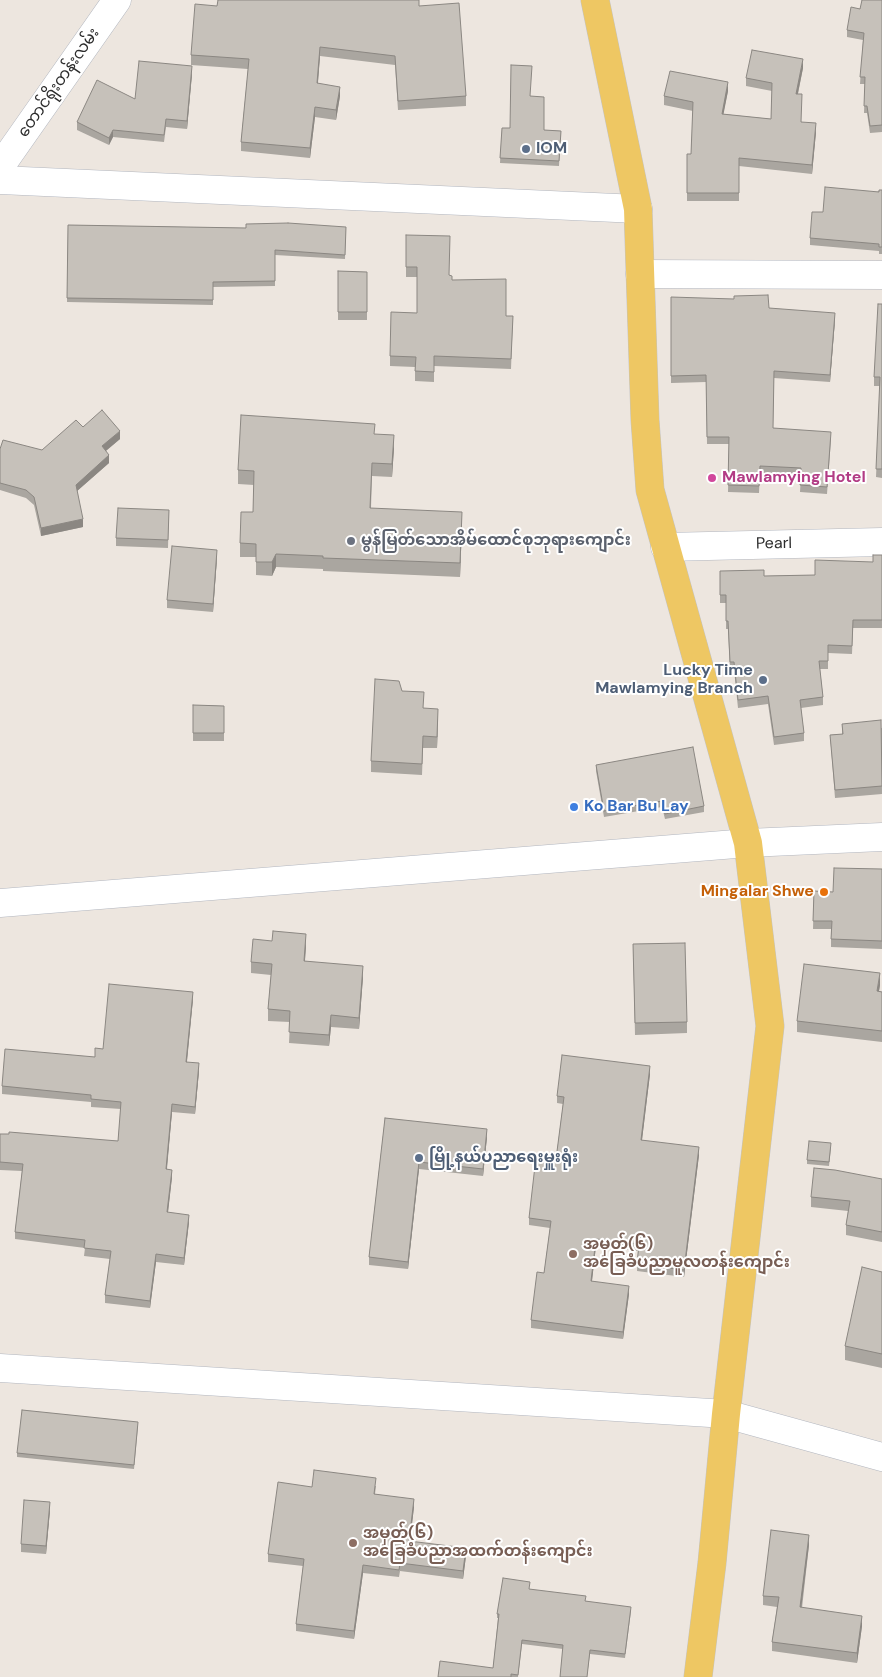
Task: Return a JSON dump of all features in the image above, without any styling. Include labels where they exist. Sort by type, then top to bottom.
[{"type":"main road","points":[[595,0],[638,209],[645,420],[650,490],[748,843],[770,1026],[698,1677]]},
{"type":"street","name":"တောင်ရိုးတန်းလမ်း","points":[[0,167],[117,0]]},
{"type":"street","points":[[0,180],[638,209]]},
{"type":"street","points":[[640,274],[882,275]]},
{"type":"street","name":"Pearl","points":[[666,547],[882,542]]},
{"type":"street","points":[[0,903],[748,843],[882,836]]},
{"type":"street","points":[[0,1368],[726,1414],[882,1457]]},
{"type":"building","points":[[218,0],[419,0],[419,6],[459,3],[466,96],[398,101],[395,56],[320,47],[317,83],[340,87],[336,110],[315,107],[310,148],[241,142],[249,59],[191,55],[195,4],[217,6]]},
{"type":"building","points":[[862,0],[882,0],[882,125],[870,126],[867,106],[864,106],[865,77],[860,77],[864,33],[847,30],[851,7],[860,9]]},
{"type":"building","points":[[752,50],[803,59],[796,94],[802,94],[801,122],[816,123],[812,165],[739,158],[739,193],[687,193],[687,154],[691,154],[693,102],[664,96],[670,71],[728,82],[722,114],[771,119],[772,83],[746,78]]},
{"type":"building","points":[[139,61],[192,66],[187,121],[166,119],[164,135],[113,130],[109,138],[77,122],[97,80],[135,99]]},
{"type":"building","points":[[511,65],[532,66],[530,96],[544,97],[544,130],[561,131],[559,161],[500,158],[502,128],[510,128]]},
{"type":"building","points":[[825,187],[879,192],[879,190],[882,190],[882,247],[879,247],[879,244],[810,238],[812,212],[823,212]]},
{"type":"building","points":[[288,223],[346,227],[345,255],[275,250],[275,281],[213,282],[213,300],[67,298],[68,225],[246,228],[246,224]]},
{"type":"building","points":[[406,235],[450,236],[449,275],[452,276],[452,280],[506,279],[506,316],[513,316],[511,359],[434,356],[434,372],[415,371],[416,357],[390,356],[391,312],[417,313],[417,267],[406,267]]},
{"type":"building","points":[[338,271],[367,272],[367,312],[338,312]]},
{"type":"building","points":[[768,295],[769,308],[835,313],[830,375],[774,371],[773,428],[831,432],[827,487],[800,485],[801,468],[760,466],[759,486],[728,485],[729,437],[707,437],[706,375],[671,376],[671,297],[734,299],[734,296]]},
{"type":"building","points":[[878,304],[882,304],[882,469],[876,469],[880,377],[874,377]]},
{"type":"building","points":[[102,410],[120,431],[102,446],[109,455],[76,485],[83,519],[41,528],[34,497],[26,490],[0,483],[0,449],[3,440],[42,450],[76,420],[83,427]]},
{"type":"building","points":[[241,415],[375,424],[374,434],[394,435],[392,464],[372,463],[370,508],[462,512],[460,563],[323,558],[323,556],[276,554],[272,562],[256,562],[256,544],[240,543],[241,512],[253,512],[254,471],[238,470]]},
{"type":"building","points":[[118,508],[169,510],[168,540],[116,538]]},
{"type":"building","points":[[172,546],[217,550],[213,604],[167,600]]},
{"type":"building","points":[[873,555],[882,555],[882,620],[853,620],[852,646],[828,645],[828,661],[819,661],[823,697],[800,700],[804,733],[774,737],[768,696],[738,700],[734,662],[730,662],[728,621],[726,621],[726,595],[720,595],[720,571],[764,570],[764,576],[815,575],[815,560],[873,562]]},
{"type":"building","points":[[375,679],[399,681],[402,691],[424,692],[423,708],[438,709],[437,737],[423,736],[422,764],[371,761]]},
{"type":"building","points":[[193,705],[224,706],[224,733],[193,733]]},
{"type":"building","points":[[881,720],[882,786],[835,790],[830,735],[843,734],[842,724]]},
{"type":"building","points":[[693,747],[704,806],[665,814],[662,801],[604,811],[596,765]]},
{"type":"building","points":[[834,868],[882,869],[882,941],[831,939],[832,921],[813,921],[814,891],[833,892]]},
{"type":"building","points":[[273,931],[306,934],[304,961],[363,966],[359,1018],[331,1015],[329,1035],[289,1032],[290,1011],[268,1009],[272,964],[251,962],[253,939],[272,941]]},
{"type":"building","points":[[685,943],[687,1022],[635,1023],[633,944]]},
{"type":"building","points":[[804,964],[880,973],[877,991],[882,992],[882,1031],[797,1021]]},
{"type":"building","points":[[109,984],[193,992],[186,1062],[199,1063],[195,1107],[172,1104],[166,1169],[172,1170],[167,1212],[189,1215],[184,1258],[156,1254],[150,1301],[105,1295],[111,1251],[84,1248],[85,1240],[15,1232],[23,1164],[0,1162],[0,1134],[9,1134],[9,1132],[118,1141],[121,1102],[91,1099],[91,1095],[2,1086],[5,1049],[95,1057],[95,1048],[103,1049]]},
{"type":"building","points":[[562,1055],[650,1066],[641,1140],[699,1147],[684,1270],[637,1264],[639,1244],[596,1239],[591,1281],[629,1286],[623,1332],[531,1320],[537,1272],[544,1273],[551,1221],[529,1218],[536,1157],[556,1159],[564,1097],[557,1096]]},
{"type":"building","points":[[385,1118],[487,1129],[483,1169],[419,1162],[408,1262],[369,1257]]},
{"type":"building","points":[[809,1141],[831,1143],[829,1162],[807,1160]]},
{"type":"building","points":[[814,1168],[882,1179],[882,1232],[846,1225],[850,1201],[811,1197]]},
{"type":"building","points":[[862,1267],[882,1272],[882,1354],[845,1346]]},
{"type":"building","points":[[22,1410],[138,1422],[134,1465],[17,1453]]},
{"type":"building","points":[[314,1470],[376,1478],[374,1494],[414,1499],[409,1541],[466,1548],[463,1571],[400,1563],[399,1570],[363,1565],[354,1631],[296,1624],[304,1559],[268,1554],[278,1482],[312,1487]]},
{"type":"building","points":[[24,1500],[50,1502],[46,1546],[21,1544]]},
{"type":"building","points":[[771,1530],[809,1535],[800,1607],[862,1616],[857,1653],[772,1642],[779,1597],[763,1596]]},
{"type":"building","points":[[503,1578],[530,1582],[529,1589],[586,1596],[585,1601],[631,1607],[625,1654],[590,1650],[587,1677],[560,1677],[563,1645],[522,1640],[518,1675],[511,1674],[511,1677],[438,1677],[440,1661],[493,1668],[499,1614],[497,1614]]},
{"type":"place","name":"IOM","points":[[526,149]]},
{"type":"place","name":"Mawlamying Hotel","points":[[712,478]]},
{"type":"place","name":"မွန်မြတ်သောအိမ်ထောင်စုဘုရားကျောင်း","points":[[351,541]]},
{"type":"place","name":"Lucky Time Mawlamying Branch","points":[[763,680]]},
{"type":"place","name":"Ko Bar Bu Lay","points":[[574,807]]},
{"type":"place","name":"Mingalar Shwe","points":[[824,892]]},
{"type":"place","name":"မြို့နယ်ပညာရေးမှူးရုံး","points":[[419,1158]]},
{"type":"place","name":"အမှတ်(၆) အခြေခံပညာမူလတန်းကျောင်း","points":[[573,1254]]},
{"type":"place","name":"အမှတ်(၆) အခြေခံပညာအထက်တန်းကျောင်း","points":[[353,1543]]}]
